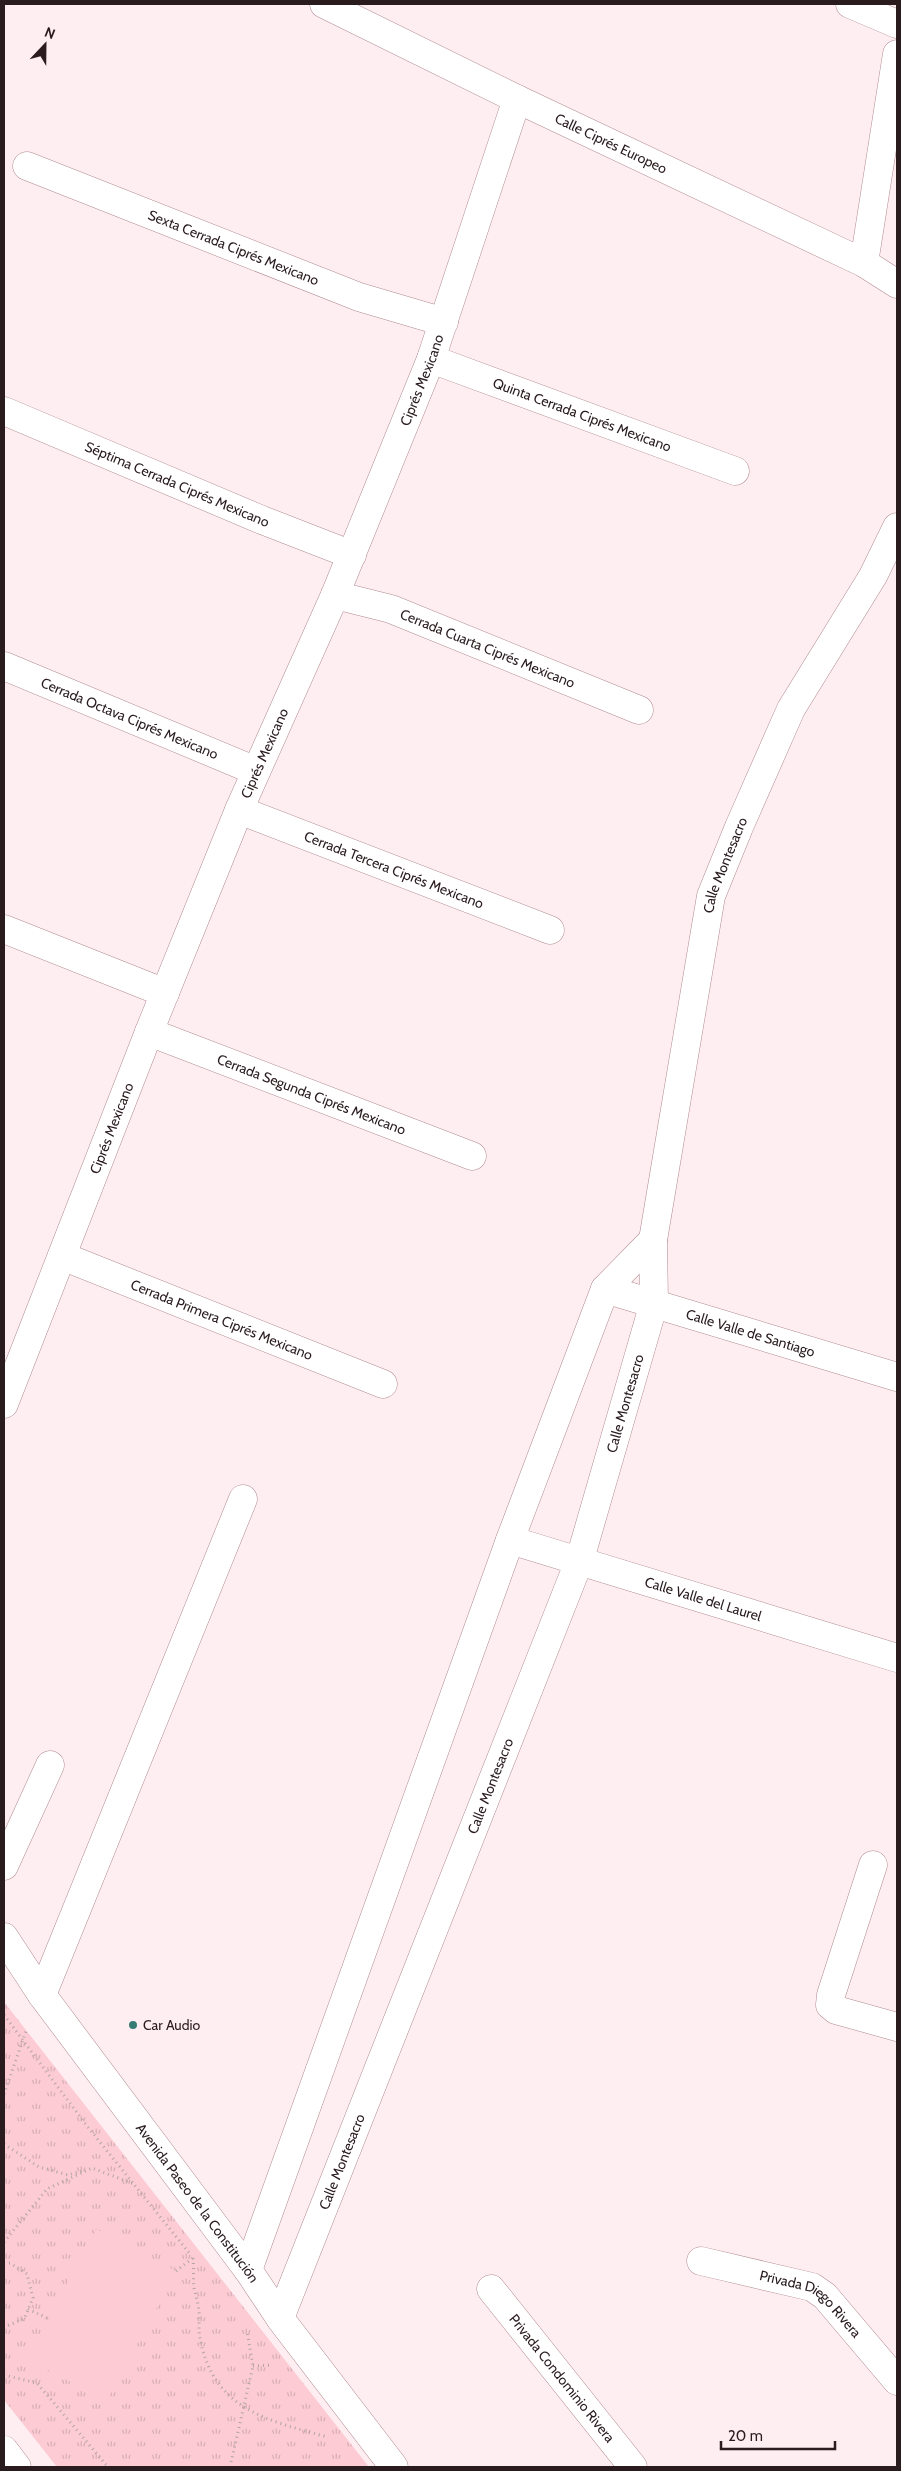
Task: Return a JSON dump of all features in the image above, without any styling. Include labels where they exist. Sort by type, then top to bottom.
[{"type":"street","name":"Calle Ciprés Europeo","points":[[324,4],[517,99],[864,263],[897,284]]},
{"type":"street","points":[[850,4],[897,24]]},
{"type":"street","points":[[864,263],[897,54]]},
{"type":"street","name":"Ciprés Mexicano","points":[[4,1404],[149,1032],[239,810],[352,555],[431,359],[517,99]]},
{"type":"street","name":"Sexta Cerrada Ciprés Mexicano","points":[[28,166],[359,297],[444,322]]},
{"type":"street","name":"Quinta Cerrada Ciprés Mexicano","points":[[431,359],[735,471]]},
{"type":"street","name":"Séptima Cerrada Ciprés Mexicano","points":[[4,412],[262,520],[352,555]]},
{"type":"street","name":"Calle Montesacro","points":[[280,2318],[580,1560],[654,1302],[653,1240],[711,896],[791,709],[873,576],[897,527]]},
{"type":"street","name":"Cerrada Cuarta Ciprés Mexicano","points":[[334,595],[391,609],[639,710]]},
{"type":"street","name":"Cerrada Octava Ciprés Mexicano","points":[[4,666],[256,771]]},
{"type":"street","name":"Cerrada Tercera Ciprés Mexicano","points":[[239,810],[550,930]]},
{"type":"street","points":[[4,929],[165,993]]},
{"type":"street","name":"Cerrada Segunda Ciprés Mexicano","points":[[149,1032],[472,1156]]},
{"type":"street","points":[[248,2270],[510,1540],[605,1289],[653,1240]]},
{"type":"street","name":"Cerrada Primera Ciprés Mexicano","points":[[62,1256],[383,1384]]},
{"type":"street","name":"Calle Valle de Santiago","points":[[605,1289],[896,1371]]},
{"type":"street","points":[[42,1995],[243,1499]]},
{"type":"street","name":"Calle Valle del Laurel","points":[[510,1540],[897,1658]]},
{"type":"street","points":[[4,1866],[50,1765]]},
{"type":"street","points":[[874,1865],[831,1995],[830,2004],[836,2010],[897,2027]]},
{"type":"street","name":"Avenida Paseo de la Constitución","points":[[4,1937],[42,1995],[248,2270],[280,2318],[394,2467]]},
{"type":"street","name":"Privada Diego Rivera","points":[[701,2261],[812,2287],[824,2296],[897,2381]]},
{"type":"street","name":"Privada Condominio Rivera","points":[[491,2289],[633,2467]]},
{"type":"street","points":[[4,2450],[17,2467]]},
{"type":"path","points":[[4,2094],[23,2039],[42,1995]]},
{"type":"path","points":[[4,2015],[87,2126],[200,2265]]},
{"type":"path","points":[[4,2144],[39,2167],[68,2175],[92,2168],[134,2185]]},
{"type":"path","points":[[4,2242],[47,2189],[92,2168]]},
{"type":"path","points":[[176,2271],[193,2258]]},
{"type":"path","points":[[193,2258],[194,2286],[199,2310],[199,2337],[210,2370],[218,2386],[245,2407],[270,2421],[327,2437]]},
{"type":"path","points":[[4,2263],[10,2262],[27,2274],[33,2298],[24,2319],[4,2327]]},
{"type":"path","points":[[28,2309],[49,2319]]},
{"type":"path","points":[[230,2467],[253,2366],[247,2331],[242,2324]]},
{"type":"path","points":[[4,2375],[38,2383],[108,2467]]},
{"type":"green space","points":[[4,2002],[369,2467],[57,2467],[4,2400]]},
{"type":"green space","points":[[96,2229],[176,2271],[107,2401],[27,2359]]},
{"type":"place","name":"Car Audio","points":[[133,2025]]}]
